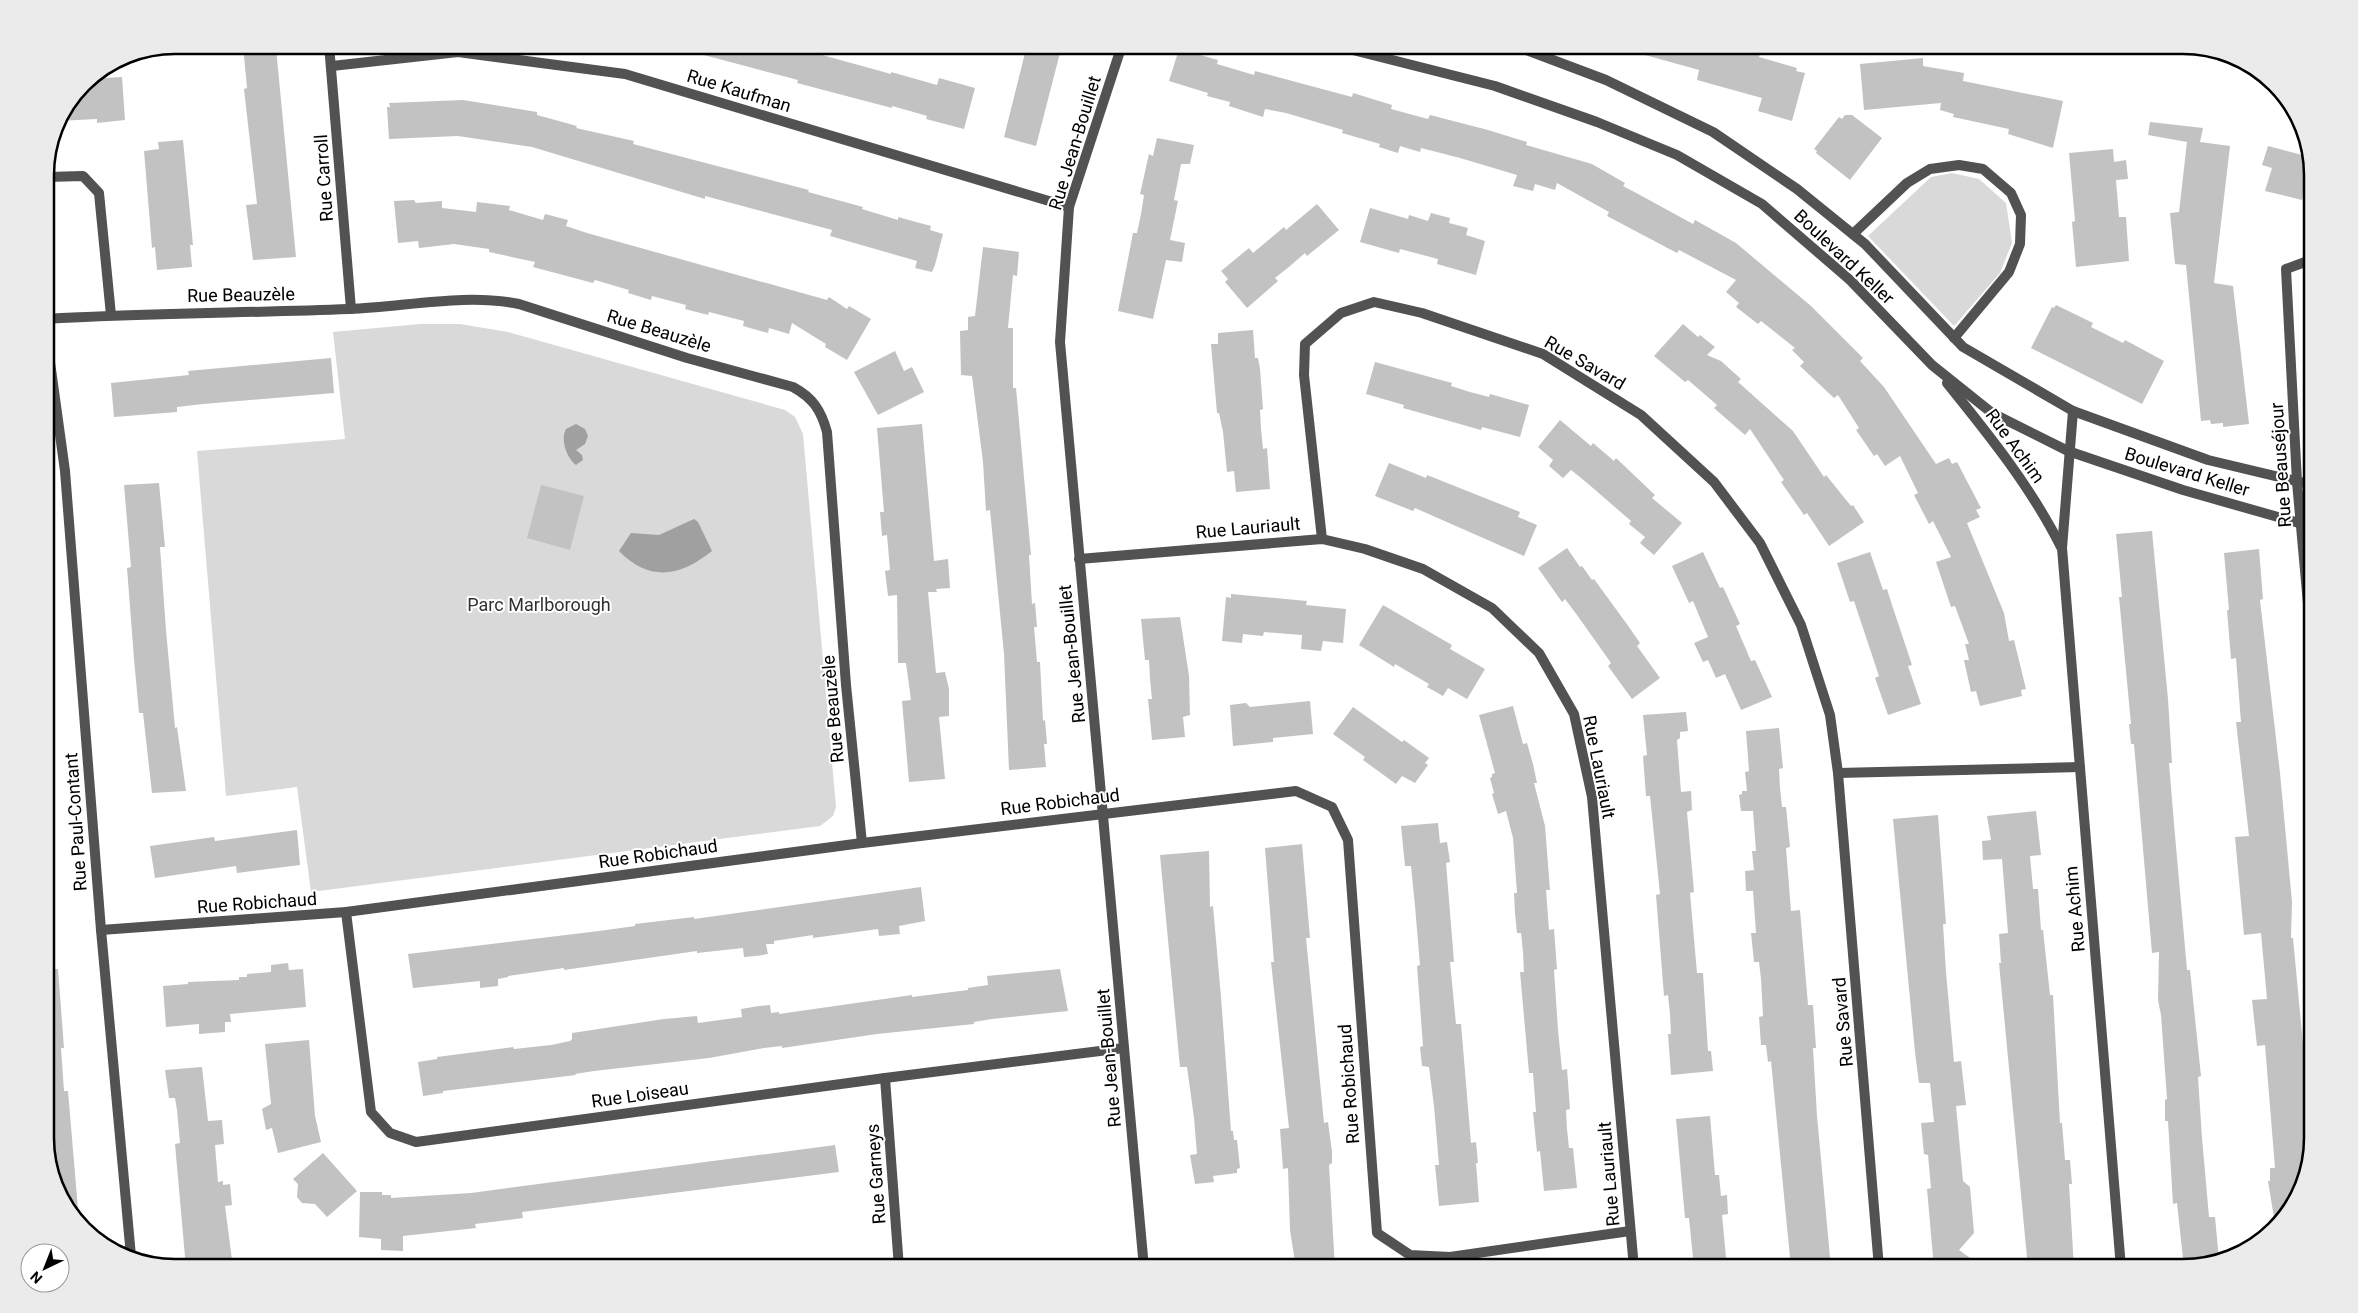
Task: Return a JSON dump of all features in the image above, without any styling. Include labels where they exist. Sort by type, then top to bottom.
[{"type":"street","name":"Rue Carroll","points":[[330,54],[351,310]]},
{"type":"street","name":"Rue Kaufman","points":[[332,66],[440,54]]},
{"type":"street","name":"Rue Kaufman","points":[[473,54],[625,74],[1069,207]]},
{"type":"street","name":"Rue Jean-Bouillet","points":[[1119,54],[1069,207],[1060,342],[1143,1259]]},
{"type":"street","name":"Boulevard Keller","points":[[1369,54],[1495,86],[1597,122],[1677,154],[1762,204],[1850,280],[1934,368],[1992,413],[2068,451],[2183,490],[2304,525]]},
{"type":"street","name":"Boulevard Keller","points":[[1537,54],[1606,80],[1713,132],[1797,189],[1866,244],[1963,347],[2073,411],[2208,460],[2304,483]]},
{"type":"street","points":[[1853,234],[1907,182],[1930,169],[1959,165],[1983,169],[2011,193],[2021,215],[2020,244],[2009,272],[1954,338]]},
{"type":"street","points":[[54,177],[83,176],[99,192],[111,315]]},
{"type":"street","name":"Rue Beauséjour","points":[[2304,262],[2286,268],[2297,482],[2304,566]]},
{"type":"street","name":"Rue Beauzèle","points":[[54,318],[111,315],[351,310],[495,299],[519,304],[687,358],[793,387],[816,404],[827,432],[846,686],[862,843]]},
{"type":"street","name":"Rue Savard","points":[[1322,538],[1304,375],[1306,344],[1341,312],[1374,302],[1422,313],[1544,354],[1641,415],[1714,482],[1760,543],[1801,625],[1830,715],[1838,773],[1879,1259]]},
{"type":"street","name":"Rue Achim","points":[[1934,368],[2008,458],[2050,525],[2062,548]]},
{"type":"street","name":"Rue Paul-Contant","points":[[54,391],[65,471],[101,930],[131,1251]]},
{"type":"street","name":"Rue Achim","points":[[2073,411],[2068,451],[2062,548],[2120,1259]]},
{"type":"street","name":"Rue Lauriault","points":[[1079,559],[1322,538],[1365,549],[1423,569],[1492,608],[1539,653],[1574,714],[1592,797],[1633,1259]]},
{"type":"street","points":[[1838,773],[2080,767]]},
{"type":"street","name":"Rue Robichaud","points":[[101,930],[346,912],[862,843],[1296,791],[1332,807],[1348,840],[1377,1233],[1410,1255],[1450,1257],[1630,1231]]},
{"type":"street","name":"Rue Loiseau","points":[[346,912],[371,1112],[390,1133],[416,1142],[885,1078],[1124,1048]]},
{"type":"street","name":"Rue Garneys","points":[[885,1078],[898,1259]]},
{"type":"green space","points":[[1952,173],[1979,179],[2006,203],[2012,243],[2000,273],[1954,326],[1868,236],[1931,177]]},
{"type":"green space","name":"Parc Marlborough","points":[[420,324],[460,324],[508,332],[785,410],[795,417],[803,434],[836,807],[833,816],[820,826],[311,892],[297,787],[226,796],[197,451],[345,439],[333,332]]},
{"type":"shaded area","points":[[576,424],[585,429],[588,436],[585,444],[576,450],[582,455],[583,460],[576,465],[567,453],[564,433],[566,429]]},
{"type":"shaded area","points":[[694,519],[698,522],[712,551],[688,566],[676,571],[653,571],[642,568],[630,561],[619,551],[631,533],[659,535]]},
{"type":"building","points":[[244,54],[277,54],[296,257],[253,260],[246,205],[257,204],[244,89],[247,88]]},
{"type":"building","points":[[700,54],[819,54],[937,85],[939,78],[975,88],[964,129],[926,119],[927,116],[892,106],[892,108],[797,83],[798,80]]},
{"type":"building","points":[[1025,54],[1060,54],[1036,146],[1004,137]]},
{"type":"building","points":[[1177,54],[1197,54],[1218,60],[1217,64],[1254,75],[1255,71],[1352,97],[1353,93],[1392,105],[1391,109],[1428,119],[1430,115],[1488,130],[1527,142],[1526,145],[1592,164],[1625,183],[1623,186],[1693,224],[1695,220],[1736,243],[1811,306],[1863,358],[1860,361],[1884,387],[1936,464],[1949,458],[1952,464],[1957,462],[1981,508],[1976,510],[1980,517],[1967,523],[2004,613],[2009,641],[2014,640],[2026,689],[2021,690],[2022,696],[1980,706],[1976,691],[1971,692],[1964,660],[1969,660],[1965,644],[1969,644],[1955,606],[1951,607],[1936,562],[1951,557],[1933,521],[1929,524],[1914,495],[1918,493],[1900,456],[1885,466],[1877,454],[1874,456],[1856,430],[1859,428],[1838,395],[1834,398],[1800,366],[1804,362],[1792,350],[1795,348],[1761,321],[1758,324],[1736,307],[1739,303],[1726,292],[1736,280],[1679,250],[1677,253],[1607,216],[1609,212],[1557,183],[1555,190],[1535,184],[1533,191],[1513,186],[1517,175],[1421,148],[1420,152],[1400,146],[1398,153],[1379,147],[1380,144],[1342,133],[1343,130],[1286,113],[1265,109],[1263,117],[1229,106],[1230,102],[1207,96],[1208,93],[1169,81]]},
{"type":"building","points":[[1641,54],[1760,54],[1759,57],[1797,68],[1796,71],[1805,73],[1792,121],[1758,111],[1762,98],[1697,80],[1699,70]]},
{"type":"building","points":[[1923,58],[1923,66],[1964,73],[1963,81],[2063,101],[2053,148],[2008,134],[2009,129],[1953,117],[1954,114],[1940,110],[1941,103],[1864,110],[1860,64]]},
{"type":"building","points":[[122,77],[125,120],[97,123],[97,119],[66,121],[89,89],[102,78]]},
{"type":"building","points":[[463,100],[537,112],[537,115],[577,126],[576,128],[634,141],[633,144],[809,190],[808,192],[863,207],[862,209],[898,220],[898,217],[931,226],[930,230],[943,234],[935,265],[932,272],[915,268],[917,261],[830,236],[832,230],[705,196],[705,199],[532,147],[458,136],[389,139],[387,107],[390,107],[389,103]]},
{"type":"building","points":[[1845,115],[1852,115],[1882,138],[1850,180],[1816,153],[1817,151],[1814,149],[1839,117],[1842,119]]},
{"type":"building","points":[[2150,122],[2203,128],[2200,142],[2230,146],[2214,283],[2233,286],[2249,424],[2223,427],[2223,423],[2211,424],[2210,420],[2201,421],[2186,265],[2175,264],[2170,213],[2179,212],[2187,142],[2148,135]]},
{"type":"building","points":[[1157,138],[1194,145],[1190,164],[1181,164],[1174,200],[1178,201],[1170,240],[1185,243],[1182,262],[1166,260],[1153,319],[1118,311],[1133,233],[1137,233],[1141,214],[1144,195],[1140,194],[1149,154],[1153,156]]},
{"type":"building","points":[[183,140],[193,245],[190,245],[192,267],[157,270],[155,247],[152,248],[144,151],[159,149],[158,142]]},
{"type":"building","points":[[2268,146],[2303,155],[2304,193],[2302,200],[2265,191],[2272,168],[2262,165]]},
{"type":"building","points":[[2113,149],[2114,162],[2126,160],[2128,179],[2116,180],[2119,217],[2126,217],[2129,261],[2076,267],[2072,222],[2075,221],[2069,153]]},
{"type":"building","points":[[414,200],[416,203],[442,201],[442,208],[476,212],[477,202],[510,206],[509,210],[543,220],[545,214],[568,220],[566,226],[587,233],[827,300],[829,297],[847,309],[849,306],[871,319],[847,360],[825,347],[826,344],[792,323],[789,334],[769,328],[768,333],[743,326],[744,321],[709,312],[708,315],[685,309],[686,305],[652,296],[651,300],[628,293],[629,290],[595,280],[593,283],[533,267],[535,262],[489,252],[489,249],[454,244],[419,248],[418,241],[398,243],[394,201]]},
{"type":"building","points":[[1317,204],[1339,230],[1307,256],[1305,253],[1275,278],[1278,281],[1247,308],[1225,282],[1228,279],[1221,271],[1249,248],[1253,253],[1284,227],[1286,230]]},
{"type":"building","points":[[1370,208],[1408,219],[1409,215],[1428,221],[1431,213],[1450,218],[1449,223],[1468,228],[1466,235],[1485,241],[1476,275],[1437,264],[1438,259],[1400,249],[1399,253],[1360,242]]},
{"type":"building","points":[[983,247],[1019,252],[1017,276],[1013,275],[1008,328],[1013,328],[1013,388],[1016,388],[1031,555],[1029,555],[1032,604],[1035,603],[1037,627],[1034,627],[1037,662],[1040,662],[1043,721],[1045,720],[1047,744],[1044,744],[1046,767],[1009,770],[1004,654],[990,510],[986,511],[983,462],[972,376],[961,375],[960,331],[968,330],[968,317],[975,316]]},
{"type":"building","points":[[2056,305],[2093,323],[2091,327],[2123,343],[2125,340],[2164,361],[2142,404],[2031,348],[2052,307],[2054,308]]},
{"type":"building","points":[[1683,324],[1698,337],[1700,335],[1715,347],[1707,355],[1721,361],[1741,379],[1738,382],[1793,431],[1824,477],[1826,475],[1851,506],[1853,505],[1864,522],[1829,546],[1807,513],[1804,515],[1781,482],[1784,480],[1750,429],[1745,435],[1714,408],[1717,405],[1688,380],[1685,382],[1654,356]]},
{"type":"building","points":[[1253,330],[1255,358],[1258,358],[1260,369],[1263,409],[1260,410],[1261,429],[1263,449],[1267,448],[1270,489],[1236,492],[1234,471],[1227,472],[1223,432],[1219,413],[1217,413],[1211,344],[1218,344],[1218,333]]},
{"type":"building","points":[[895,351],[904,371],[912,367],[924,392],[878,415],[854,372]]},
{"type":"building","points":[[331,358],[334,393],[203,404],[177,407],[177,412],[114,417],[111,383],[189,375],[188,371]]},
{"type":"building","points":[[1375,362],[1452,383],[1451,386],[1470,392],[1489,397],[1490,394],[1529,405],[1520,437],[1482,427],[1481,430],[1403,408],[1404,405],[1366,394]]},
{"type":"building","points":[[1560,420],[1591,446],[1593,443],[1614,461],[1616,458],[1655,495],[1652,498],[1682,523],[1654,555],[1640,543],[1645,537],[1629,524],[1631,521],[1586,482],[1571,470],[1563,478],[1549,466],[1553,460],[1538,447]]},
{"type":"building","points":[[922,424],[934,561],[948,559],[950,588],[936,589],[937,592],[928,592],[936,673],[945,672],[949,689],[949,716],[939,717],[945,779],[909,782],[902,701],[911,700],[906,663],[898,663],[897,595],[888,596],[885,571],[890,570],[887,535],[882,536],[880,512],[884,512],[877,428]]},
{"type":"building","points":[[1389,463],[1426,478],[1427,475],[1520,512],[1518,517],[1537,525],[1524,556],[1415,508],[1413,511],[1375,496]]},
{"type":"building","points":[[159,483],[165,547],[160,547],[166,630],[175,728],[177,727],[186,791],[152,793],[143,713],[139,713],[134,659],[127,568],[131,567],[124,485]]},
{"type":"building","points":[[541,485],[584,496],[570,550],[527,538]]},
{"type":"building","points":[[2152,531],[2168,699],[2172,763],[2169,763],[2187,970],[2190,970],[2201,1076],[2198,1077],[2209,1217],[2215,1217],[2219,1254],[2199,1258],[2183,1259],[2177,1203],[2173,1204],[2168,1121],[2165,1121],[2165,1100],[2167,1099],[2161,1015],[2158,1000],[2159,952],[2152,953],[2134,744],[2131,744],[2129,724],[2131,724],[2119,597],[2122,597],[2116,534]]},
{"type":"building","points":[[1567,548],[1580,567],[1582,566],[1592,580],[1594,579],[1629,627],[1640,643],[1637,646],[1660,678],[1632,699],[1608,666],[1611,663],[1577,615],[1565,599],[1562,602],[1538,568]]},
{"type":"building","points":[[2259,549],[2263,599],[2260,600],[2280,773],[2292,902],[2291,938],[2293,938],[2304,1055],[2303,1154],[2295,1185],[2288,1199],[2274,1218],[2268,1181],[2270,1181],[2270,1168],[2275,1168],[2265,1045],[2257,1046],[2252,1000],[2267,999],[2261,933],[2244,935],[2235,837],[2249,836],[2236,722],[2241,722],[2236,658],[2231,659],[2224,553]]},
{"type":"building","points":[[1703,552],[1720,588],[1723,587],[1740,624],[1736,626],[1751,661],[1755,660],[1772,697],[1741,710],[1725,674],[1716,678],[1708,660],[1703,662],[1694,643],[1708,637],[1693,601],[1689,603],[1672,566]]},
{"type":"building","points":[[1870,552],[1883,590],[1887,589],[1912,665],[1908,666],[1921,704],[1888,715],[1875,678],[1879,676],[1854,601],[1850,602],[1837,563]]},
{"type":"building","points":[[1231,594],[1307,601],[1306,605],[1346,609],[1343,643],[1323,641],[1321,651],[1301,649],[1302,635],[1264,632],[1263,636],[1243,634],[1242,643],[1222,641],[1226,597],[1231,598]]},
{"type":"building","points":[[1383,605],[1452,645],[1450,649],[1485,669],[1467,699],[1448,688],[1443,696],[1427,687],[1429,684],[1395,664],[1394,667],[1359,645]]},
{"type":"building","points":[[1180,617],[1189,676],[1190,715],[1183,717],[1185,737],[1152,740],[1148,699],[1152,699],[1149,660],[1145,660],[1141,619]]},
{"type":"building","points":[[1310,701],[1313,734],[1273,738],[1273,742],[1233,746],[1230,705],[1246,703],[1250,707]]},
{"type":"building","points":[[1513,706],[1523,744],[1527,743],[1533,764],[1537,783],[1534,783],[1545,826],[1550,890],[1546,890],[1549,930],[1554,929],[1557,969],[1554,970],[1558,1030],[1562,1070],[1567,1069],[1570,1109],[1566,1110],[1567,1129],[1569,1148],[1573,1148],[1577,1188],[1544,1191],[1540,1151],[1537,1152],[1533,1112],[1536,1112],[1533,1073],[1529,1073],[1520,972],[1524,972],[1523,952],[1521,933],[1517,933],[1515,913],[1514,893],[1517,893],[1513,838],[1506,811],[1498,814],[1492,794],[1494,793],[1490,778],[1495,773],[1479,715]]},
{"type":"building","points":[[1353,707],[1402,742],[1404,740],[1429,758],[1425,763],[1428,765],[1415,783],[1402,776],[1396,784],[1363,760],[1365,757],[1333,734]]},
{"type":"building","points":[[1686,712],[1688,731],[1680,732],[1680,738],[1677,740],[1681,792],[1691,791],[1692,810],[1687,812],[1694,892],[1690,893],[1697,973],[1703,973],[1708,1051],[1711,1051],[1713,1071],[1671,1075],[1668,1034],[1671,1034],[1670,1015],[1668,995],[1664,996],[1656,895],[1660,894],[1650,796],[1646,796],[1643,756],[1647,755],[1643,715]]},
{"type":"building","points":[[1779,728],[1783,768],[1779,769],[1780,788],[1782,807],[1786,807],[1790,847],[1786,848],[1791,911],[1800,910],[1808,1005],[1813,1005],[1816,1048],[1813,1048],[1817,1116],[1830,1259],[1790,1259],[1771,1061],[1768,1062],[1766,1045],[1761,1045],[1759,1017],[1763,1016],[1761,979],[1759,962],[1754,962],[1751,933],[1756,933],[1753,891],[1746,891],[1745,871],[1754,870],[1752,851],[1756,851],[1753,811],[1741,811],[1739,795],[1742,794],[1742,791],[1747,791],[1745,772],[1749,771],[1746,731]]},
{"type":"building","points":[[2036,811],[2041,855],[2030,856],[2033,889],[2038,889],[2041,930],[2043,930],[2050,995],[2053,995],[2060,1123],[2062,1123],[2065,1160],[2070,1160],[2072,1184],[2069,1184],[2073,1259],[2027,1259],[1999,963],[2001,963],[1999,934],[2008,933],[2002,859],[1983,860],[1982,841],[1991,840],[1987,816]]},
{"type":"building","points":[[1938,815],[1946,924],[1943,924],[1946,972],[1954,1062],[1961,1061],[1966,1105],[1956,1106],[1963,1181],[1970,1187],[1974,1233],[1959,1250],[1972,1259],[1933,1259],[1927,1189],[1931,1188],[1928,1155],[1924,1154],[1921,1123],[1934,1122],[1930,1083],[1919,1083],[1893,819]]},
{"type":"building","points":[[1438,823],[1440,843],[1447,842],[1450,862],[1446,863],[1454,962],[1450,962],[1456,1024],[1461,1024],[1471,1143],[1476,1142],[1479,1202],[1439,1206],[1435,1165],[1439,1165],[1434,1106],[1429,1067],[1422,1066],[1420,1047],[1423,1046],[1417,966],[1420,965],[1411,866],[1405,866],[1401,826]]},
{"type":"building","points":[[297,830],[300,865],[237,873],[236,866],[155,878],[150,846],[214,837],[215,841]]},
{"type":"building","points":[[1302,844],[1310,938],[1306,938],[1324,1123],[1328,1122],[1332,1152],[1332,1163],[1329,1165],[1334,1259],[1295,1259],[1290,1230],[1288,1168],[1283,1169],[1280,1129],[1289,1128],[1271,962],[1274,962],[1265,848]]},
{"type":"building","points":[[1209,851],[1210,907],[1213,906],[1231,1131],[1233,1131],[1234,1140],[1237,1140],[1240,1168],[1237,1169],[1237,1173],[1213,1176],[1214,1182],[1195,1184],[1190,1155],[1197,1154],[1194,1118],[1187,1067],[1180,1067],[1160,855]]},
{"type":"building","points":[[921,887],[925,921],[899,926],[900,934],[879,936],[878,929],[813,938],[813,935],[774,941],[774,944],[766,944],[768,954],[756,956],[744,957],[743,948],[697,953],[697,951],[508,976],[498,979],[498,986],[480,988],[480,981],[413,988],[408,954],[599,931],[635,926],[635,924],[694,917],[694,919]]},
{"type":"building","points":[[288,963],[289,970],[303,969],[306,1007],[230,1014],[231,1022],[225,1022],[225,1032],[199,1034],[199,1024],[166,1027],[163,986],[188,984],[188,982],[239,980],[239,977],[247,977],[247,974],[271,972],[271,965]]},
{"type":"building","points":[[54,969],[58,969],[64,1048],[61,1048],[64,1091],[68,1091],[78,1211],[63,1185],[56,1162],[54,1147]]},
{"type":"building","points":[[1060,969],[1068,1011],[992,1019],[974,1022],[974,1024],[877,1034],[782,1048],[782,1046],[764,1048],[709,1058],[443,1091],[443,1093],[423,1096],[418,1062],[437,1059],[437,1057],[513,1047],[514,1049],[551,1045],[570,1041],[572,1033],[664,1019],[697,1016],[698,1023],[742,1017],[741,1009],[759,1006],[770,1005],[771,1013],[779,1012],[779,1014],[912,995],[912,997],[968,990],[968,988],[988,985],[987,976]]},
{"type":"building","points":[[309,1040],[315,1116],[321,1142],[278,1153],[272,1128],[266,1130],[262,1109],[271,1104],[265,1044]]},
{"type":"building","points":[[202,1067],[208,1121],[222,1120],[224,1144],[215,1145],[218,1182],[223,1181],[223,1185],[230,1184],[232,1205],[225,1206],[232,1259],[185,1259],[175,1144],[180,1143],[177,1110],[175,1098],[169,1098],[165,1070]]},
{"type":"building","points":[[1710,1116],[1715,1175],[1719,1175],[1721,1196],[1727,1195],[1728,1214],[1722,1215],[1726,1259],[1693,1259],[1689,1218],[1685,1218],[1676,1119]]},
{"type":"building","points":[[835,1145],[839,1172],[522,1212],[523,1218],[475,1224],[476,1228],[403,1236],[403,1251],[381,1250],[381,1239],[359,1237],[360,1192],[382,1192],[382,1195],[391,1195],[391,1198],[471,1193]]},
{"type":"building","points":[[323,1153],[357,1191],[327,1217],[315,1204],[302,1203],[297,1197],[298,1184],[293,1179]]}]
